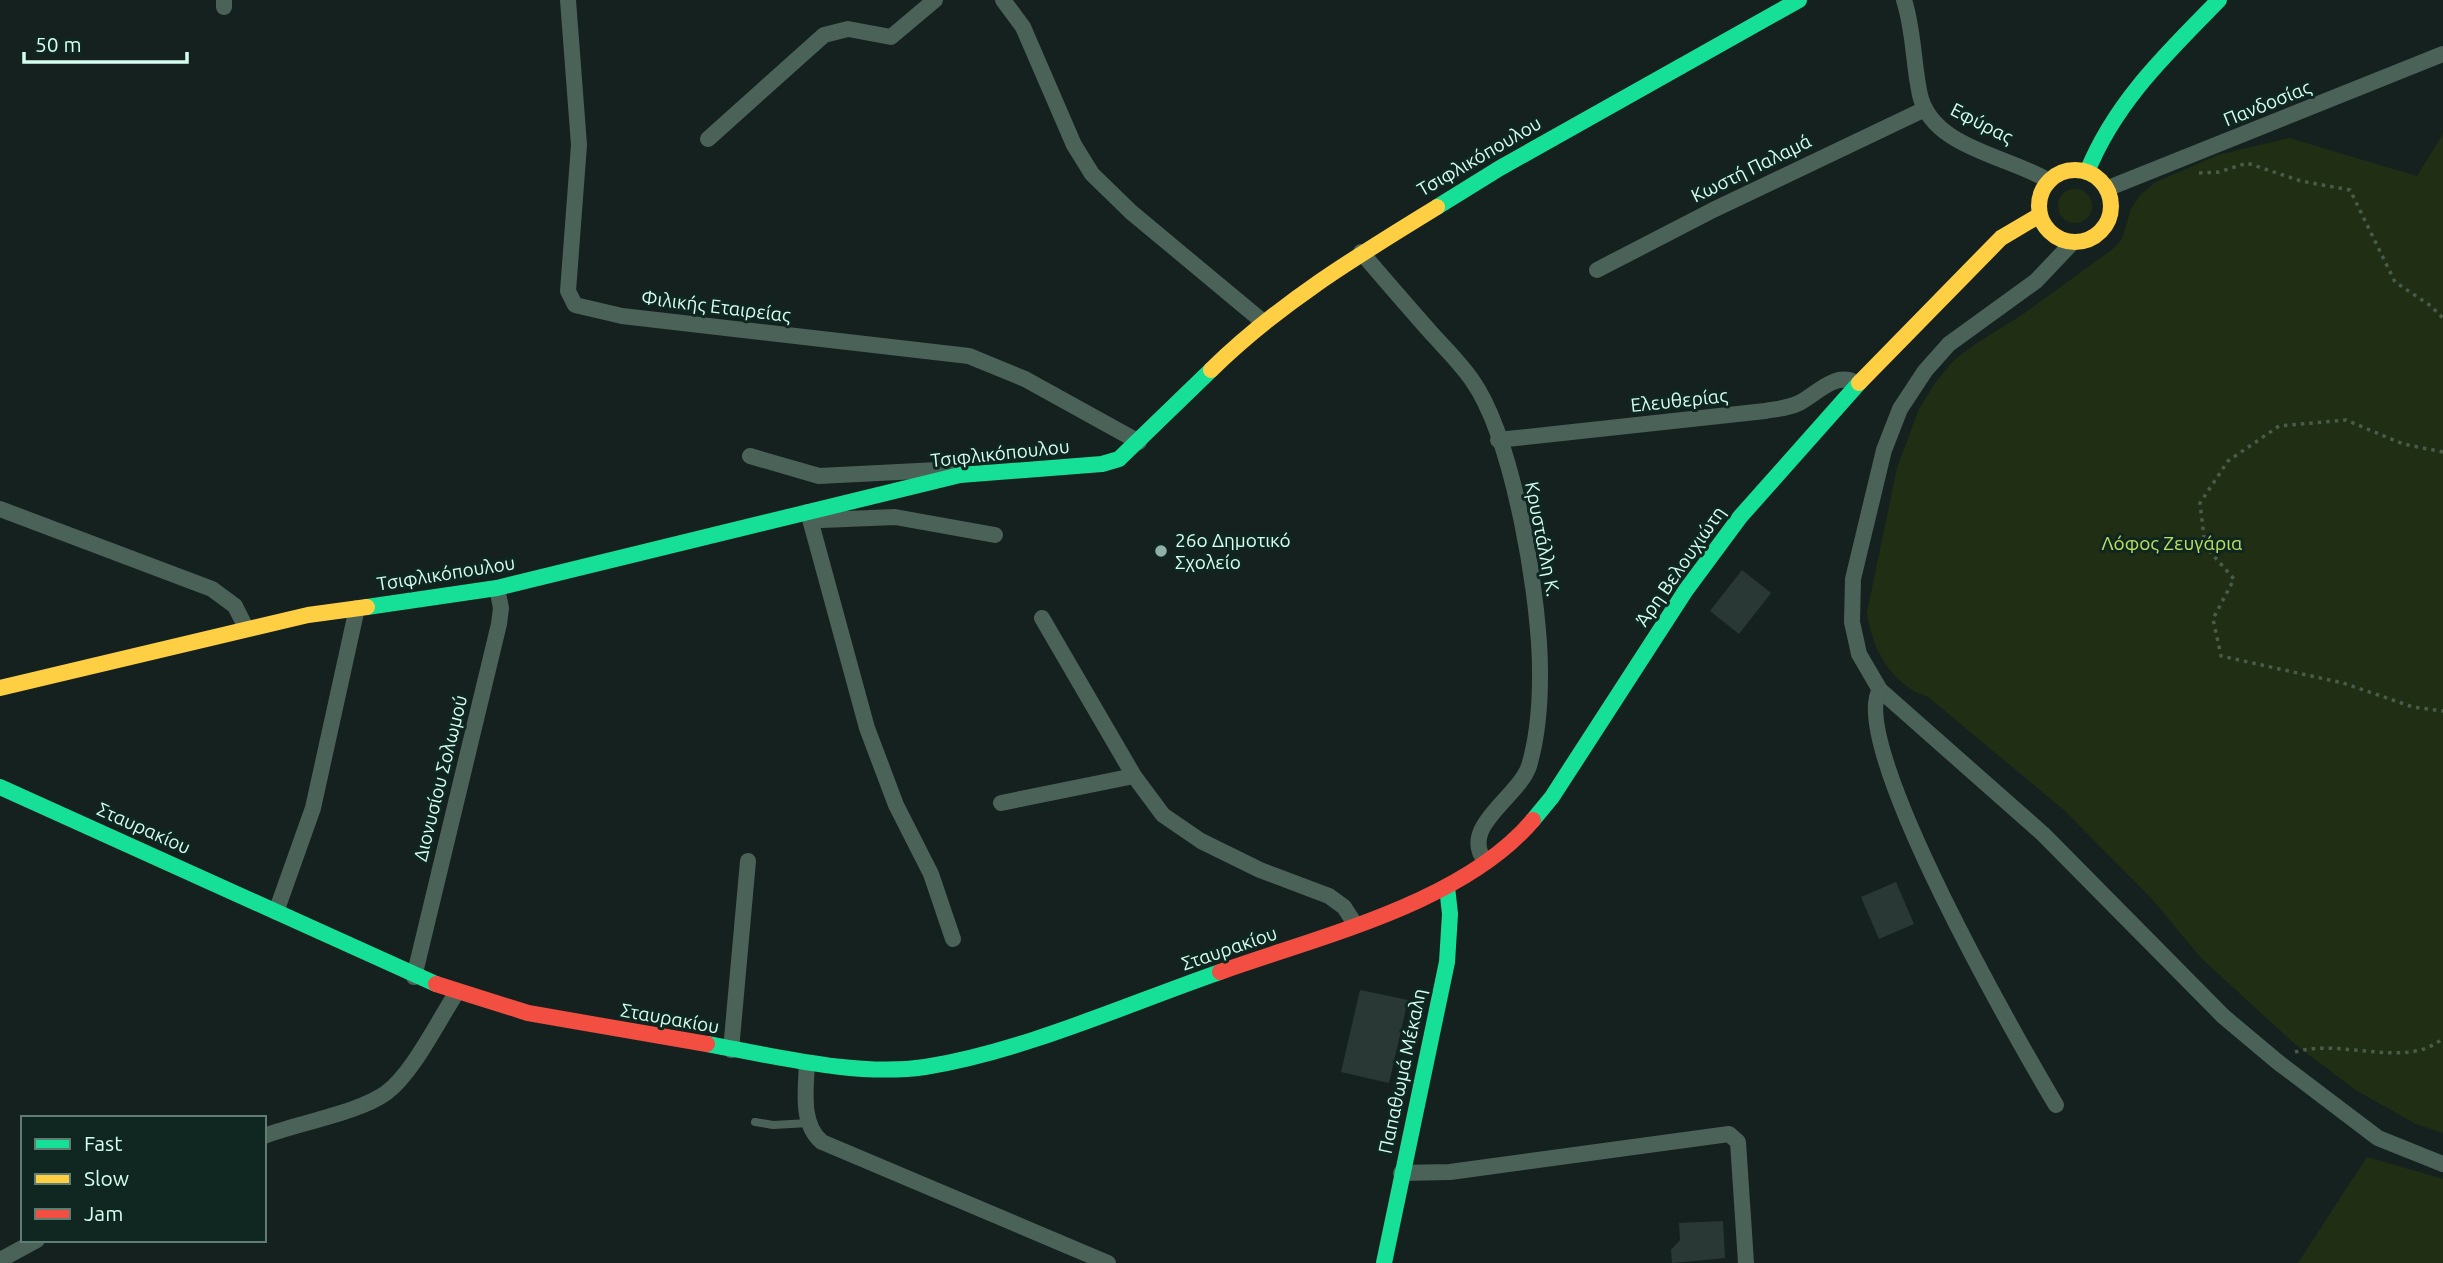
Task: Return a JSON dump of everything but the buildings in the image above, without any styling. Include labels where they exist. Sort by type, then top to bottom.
[{"type":"street","name":"Φιλικής Εταιρείας","points":[[568,0],[579,145],[568,291],[575,304],[622,316],[969,356],[1025,379],[1139,442]]},
{"type":"street","points":[[708,139],[824,34],[848,29],[891,37],[935,0]]},
{"type":"street","points":[[1003,0],[1027,36],[1074,145],[1092,174],[1130,212],[1262,321]]},
{"type":"street","name":"Τσιφλικόπουλου","points":[[0,688],[246,628],[358,608],[498,588],[906,486],[974,473],[1102,464],[1119,459],[1262,321],[1362,252],[1500,168],[1799,0]]},
{"type":"street","name":"Εφύρας","points":[[1904,0],[1925,109],[1930,118],[1949,134],[2049,181]]},
{"type":"street","points":[[2087,172],[2102,131],[2128,95],[2219,0]]},
{"type":"street","name":"Πανδοσίας","points":[[2106,189],[2443,54]]},
{"type":"street","name":"Κωστή Παλαμά","points":[[1597,270],[1713,210],[1925,109]]},
{"type":"street","points":[[2071,171],[2087,172],[2098,179],[2106,189],[2111,207],[2105,225],[2092,238],[2073,242],[2056,236],[2040,215],[2040,197],[2049,181],[2071,171]]},
{"type":"street","name":"Άρη Βελουχιώτη","points":[[1355,925],[1447,887],[1486,862],[1520,835],[1539,814],[1709,557],[1856,383],[2001,238],[2040,215]]},
{"type":"street","points":[[2073,242],[2036,281],[1949,344],[1925,371],[1900,409],[1872,496],[1852,595],[1856,645],[1868,674],[1880,690],[2100,888],[2191,986],[2279,1063],[2378,1138],[2443,1164]]},
{"type":"street","name":"Κρυστάλλη Κ.","points":[[1362,252],[1472,379],[1483,397],[1498,440],[1525,539],[1540,677],[1528,766],[1518,787],[1486,822],[1478,837],[1478,848],[1486,862]]},
{"type":"street","name":"Ελευθερίας","points":[[1498,440],[1765,411],[1799,404],[1838,380],[1846,379],[1856,383]]},
{"type":"street","points":[[750,456],[819,475],[951,469],[965,469],[974,473]]},
{"type":"street","points":[[0,509],[212,589],[235,606],[246,628]]},
{"type":"street","points":[[808,512],[822,520],[895,517],[995,535]]},
{"type":"street","points":[[808,512],[867,727],[896,805],[931,874],[953,939]]},
{"type":"street","name":"Διονυσίου Σολωμού","points":[[414,977],[499,624],[501,608],[498,588]]},
{"type":"street","points":[[276,912],[313,808],[358,608]]},
{"type":"street","points":[[1042,618],[1134,776],[1158,811],[1176,826],[1260,870],[1329,896],[1344,907],[1355,925]]},
{"type":"street","points":[[1880,690],[1875,706],[1877,727],[1888,766],[1912,826],[1987,985],[2056,1105]]},
{"type":"street","points":[[1001,803],[1134,776]]},
{"type":"street","name":"Σταυρακίου","points":[[0,788],[151,853],[414,977],[457,992],[528,1013],[807,1063],[896,1069],[971,1057],[1016,1044],[1355,925]]},
{"type":"street","points":[[731,1051],[748,861]]},
{"type":"street","name":"Παπαθωμά Μέκαλη","points":[[1384,1263],[1447,962],[1450,914],[1447,887]]},
{"type":"street","points":[[266,1135],[345,1110],[389,1091],[413,1061],[457,992]]},
{"type":"street","points":[[807,1063],[806,1098],[809,1123],[813,1133],[822,1142],[1108,1263]]},
{"type":"street","points":[[1401,1173],[1450,1172],[1729,1134],[1738,1142],[1746,1263]]},
{"type":"street","points":[[0,1260],[33,1242]]},
{"type":"lane","points":[[755,1122],[773,1125],[809,1123]]},
{"type":"path","points":[[2194,173],[2219,172],[2247,163],[2301,181],[2350,190],[2395,282],[2431,306],[2443,318]]},
{"type":"path","points":[[2443,452],[2403,444],[2346,420],[2279,426],[2228,461],[2200,503],[2206,547],[2234,579],[2213,619],[2221,656],[2343,683],[2413,707],[2443,712]]},
{"type":"path","points":[[2279,1063],[2297,1051],[2328,1047],[2418,1052],[2443,1038]]},
{"type":"green space","name":"Λόφος Ζευγάρια","points":[[2443,134],[2443,1133],[2416,1124],[2357,1091],[2296,1045],[2201,958],[2153,900],[2064,810],[1928,697],[1915,691],[1893,674],[1878,652],[1867,612],[1897,468],[1919,409],[1936,382],[1954,360],[2022,315],[2114,248],[2122,239],[2131,209],[2140,195],[2156,182],[2218,155],[2289,138],[2417,176]]},
{"type":"green space","points":[[2075,189],[2087,194],[2092,206],[2087,218],[2075,223],[2063,218],[2058,206],[2063,194]]},
{"type":"green space","points":[[2367,1157],[2443,1179],[2443,1263],[2298,1263]]},
{"type":"traffic: fast","points":[[1437,207],[1500,168],[1799,0]]},
{"type":"traffic: fast","points":[[2087,172],[2112,123],[2127,101],[2162,59],[2219,0]]},
{"type":"traffic: fast","points":[[367,607],[497,588],[960,475],[1102,464],[1119,459],[1211,370]]},
{"type":"traffic: fast","points":[[1533,820],[1552,797],[1686,590],[1740,517],[1859,383]]},
{"type":"traffic: fast","points":[[0,787],[436,984]]},
{"type":"traffic: fast","points":[[1384,1263],[1447,962],[1450,914],[1447,887]]},
{"type":"traffic: fast","points":[[707,1044],[844,1067],[925,1067],[962,1060],[1037,1039],[1220,972]]},
{"type":"traffic: slow","points":[[2075,170],[2095,176],[2105,186],[2111,206],[2105,226],[2095,236],[2075,242],[2055,236],[2045,226],[2039,206],[2045,186],[2055,176],[2075,170]]},
{"type":"traffic: slow","points":[[1211,370],[1291,302],[1437,207]]},
{"type":"traffic: slow","points":[[1859,383],[2001,238],[2040,215]]},
{"type":"traffic: slow","points":[[0,688],[308,615],[367,607]]},
{"type":"traffic: jam","points":[[1220,972],[1345,930],[1430,895],[1469,874],[1504,849],[1533,820]]},
{"type":"traffic: jam","points":[[436,984],[528,1013],[707,1044]]},
{"type":"place","name":"26ο Δημοτικό Σχολείο","points":[[1161,551]]}]
